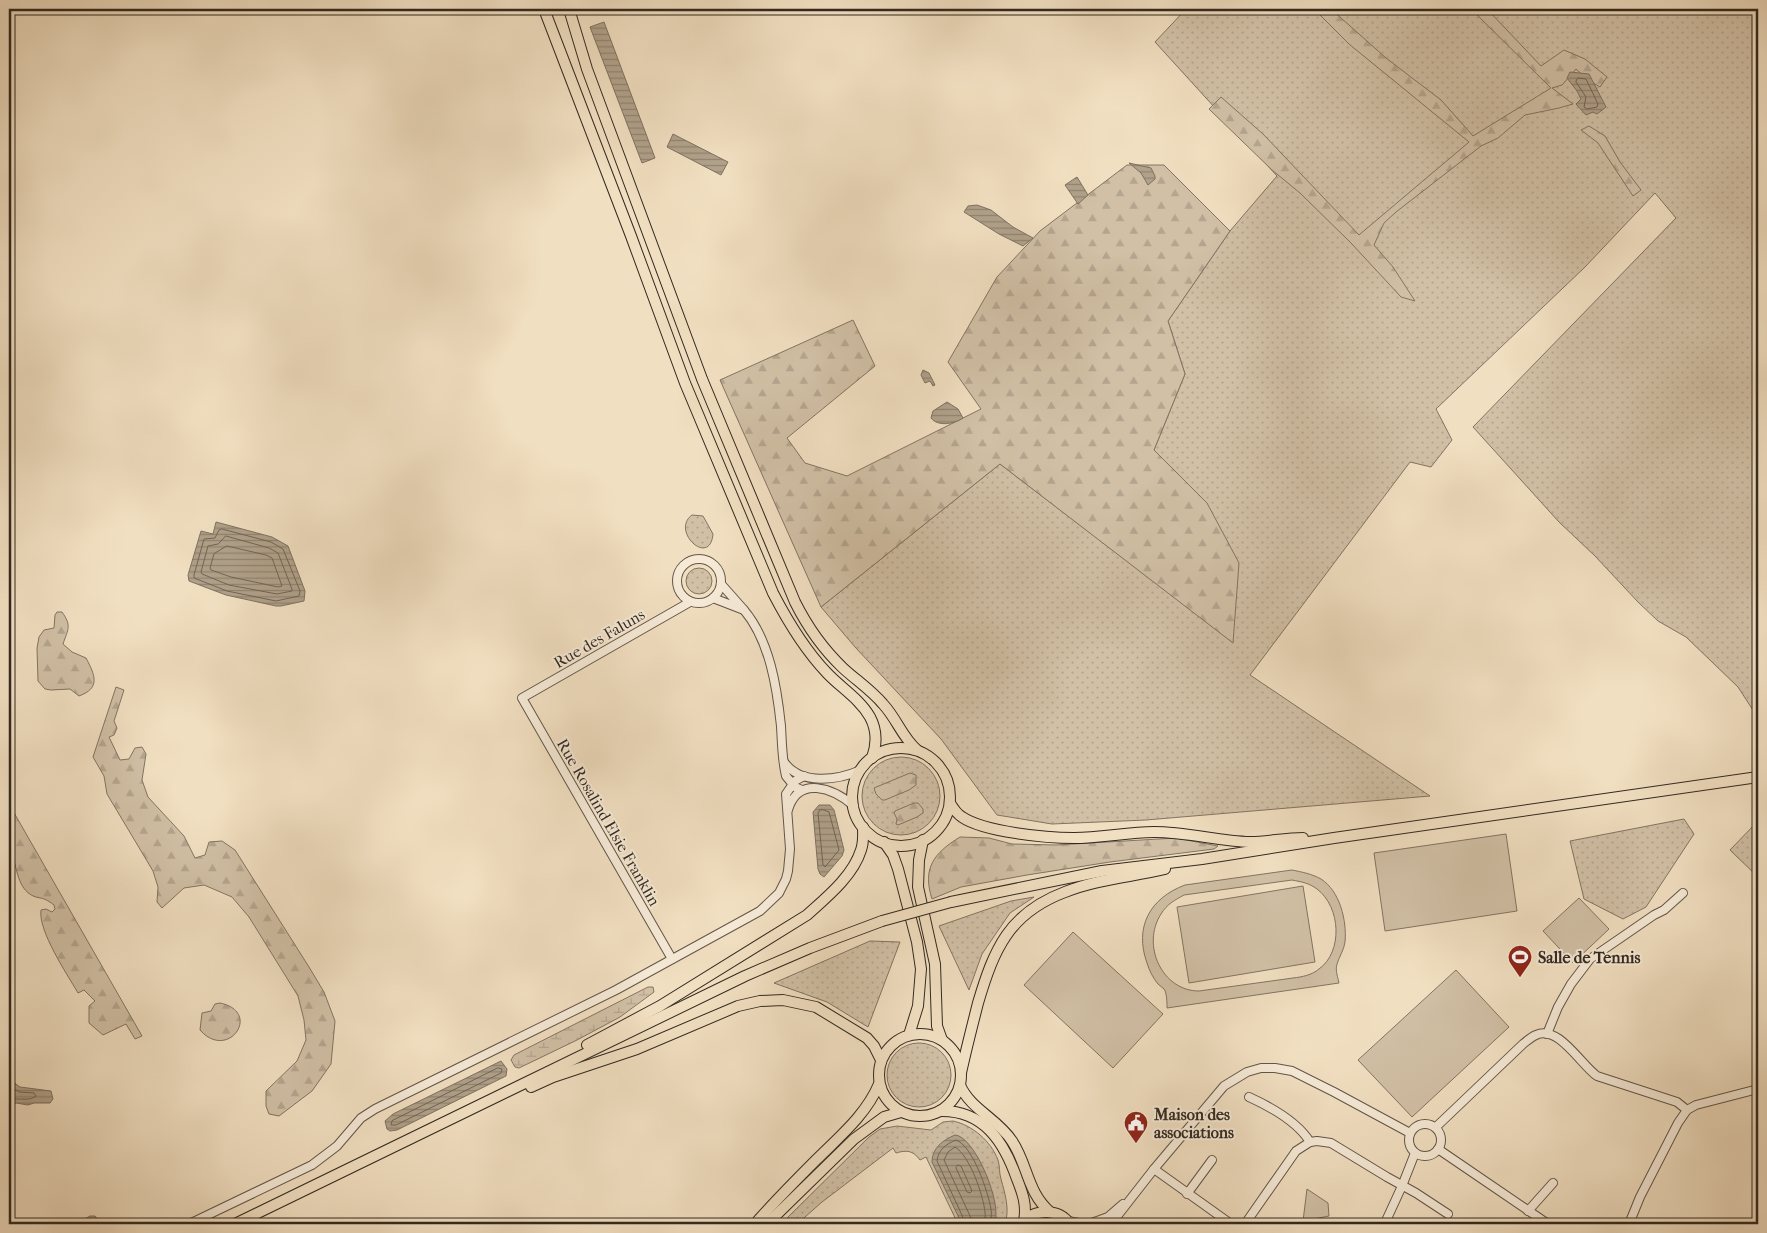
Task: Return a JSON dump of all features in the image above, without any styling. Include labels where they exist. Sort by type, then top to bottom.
[{"type":"main road","points":[[544,9],[685,383],[774,593],[790,624],[809,652],[835,682],[859,703],[870,717],[876,740],[872,758]]},
{"type":"main road","points":[[570,9],[587,69],[702,379],[798,608],[822,645],[842,668],[884,704],[906,740],[917,750],[933,759],[944,773],[949,786],[950,803],[942,823],[932,834],[923,840],[904,845],[884,842],[863,827],[857,817],[854,806],[854,788],[860,770],[872,758],[882,752],[894,748],[917,750]]},
{"type":"main road","points":[[235,1224],[745,976],[810,948],[882,922],[951,902],[1102,871],[1202,859],[1334,838],[1758,777]]},
{"type":"main road","points":[[950,803],[960,815],[976,824],[1022,833],[1064,838],[1153,832],[1250,842],[1286,838],[1334,838]]},
{"type":"main road","points":[[458,1116],[482,1098],[513,1084],[660,1006],[807,915],[828,896],[852,867],[861,849],[863,827]]},
{"type":"main road","points":[[923,840],[919,860],[918,887],[936,964],[937,1026],[942,1040],[956,1055],[961,1074]]},
{"type":"main road","points":[[884,842],[893,855],[898,869],[920,961],[920,991],[914,1020],[908,1035]]},
{"type":"main road","points":[[942,1040],[926,1034],[908,1035],[892,1044],[881,1060],[878,1076],[879,1084],[887,1101],[901,1112],[921,1116],[930,1115],[940,1111],[952,1100],[960,1084],[970,1035],[991,961],[1005,936],[1029,911],[1046,900],[1085,885],[1145,874],[1202,859]]},
{"type":"main road","points":[[458,1116],[491,1106],[553,1077],[637,1049],[738,1006],[760,1001],[783,1000],[816,1007],[867,1038],[874,1046],[881,1060]]},
{"type":"main road","points":[[755,1224],[785,1190],[869,1105],[879,1084]]},
{"type":"main road","points":[[960,1084],[968,1099],[995,1122],[1012,1140],[1020,1155],[1034,1193],[1050,1212]]},
{"type":"main road","points":[[940,1111],[960,1112],[971,1117],[1000,1141],[1010,1159],[1022,1190],[1026,1206],[1022,1222]]},
{"type":"main road","points":[[767,1224],[854,1139],[884,1117],[901,1112]]},
{"type":"main road","points":[[1022,1222],[1036,1213],[1050,1212],[1060,1215],[1069,1223]]},
{"type":"street","points":[[698,559],[710,561],[719,571],[721,584],[713,598],[703,603],[690,602],[681,596],[676,581],[681,568],[688,561],[698,559]]},
{"type":"street","points":[[721,584],[751,618],[756,629],[772,672],[779,705],[786,776],[792,784],[802,790]]},
{"type":"street","points":[[713,598],[744,610]]},
{"type":"street","name":"Rue des Faluns","points":[[522,698],[690,602]]},
{"type":"street","name":"Rue Rosalind Elsie Franklin","points":[[522,698],[672,959]]},
{"type":"street","points":[[784,761],[791,770],[804,776],[838,778],[860,770]]},
{"type":"street","points":[[189,1224],[312,1165],[337,1146],[362,1118],[375,1109],[616,990],[760,911],[779,893],[786,879],[789,863],[786,794],[792,784],[804,776]]},
{"type":"street","points":[[788,812],[793,798],[802,790],[812,788],[838,794],[854,806]]},
{"type":"street","points":[[1547,1034],[1558,1007],[1571,984],[1590,959],[1664,910],[1683,893]]},
{"type":"street","points":[[1436,1127],[1523,1044],[1537,1034],[1547,1034],[1560,1038],[1589,1071],[1597,1076],[1677,1102],[1687,1110]]},
{"type":"street","points":[[1111,1224],[1154,1169],[1224,1086],[1247,1072],[1261,1068],[1292,1071],[1410,1133]]},
{"type":"street","points":[[1629,1224],[1640,1197],[1678,1123],[1687,1110],[1696,1105],[1758,1089]]},
{"type":"street","points":[[1249,1097],[1290,1121],[1305,1133],[1310,1142]]},
{"type":"street","points":[[1421,1124],[1431,1124],[1436,1127],[1441,1135],[1441,1145],[1438,1149],[1430,1156],[1414,1153],[1409,1144],[1412,1129],[1421,1124]]},
{"type":"street","points":[[1245,1224],[1296,1151],[1310,1142],[1331,1143],[1448,1214]]},
{"type":"street","points":[[1438,1149],[1548,1224]]},
{"type":"street","points":[[1382,1224],[1385,1223],[1402,1186],[1414,1153]]},
{"type":"street","points":[[1187,1194],[1212,1160]]},
{"type":"street","points":[[1154,1169],[1231,1224]]},
{"type":"street","points":[[1528,1211],[1553,1183]]},
{"type":"street","points":[[1089,1224],[1108,1217],[1140,1187]]},
{"type":"street","points":[[1069,1223],[1084,1224]]},
{"type":"green space","points":[[1186,9],[1758,9],[1758,718],[1738,687],[1686,637],[1658,621],[1638,602],[1595,556],[1559,522],[1473,427],[1676,218],[1655,193],[1585,267],[1436,409],[1452,440],[1431,467],[1410,462],[1250,675],[1430,796],[1146,820],[1052,824],[997,815],[941,739],[855,647],[821,607],[1000,464],[1233,642],[1207,503],[1154,450],[1185,374],[1168,321],[1230,231],[1277,176],[1155,42]]},
{"type":"green space","points":[[1314,9],[1331,9],[1386,58],[1441,100],[1473,136],[1551,88],[1471,9],[1487,9],[1541,66],[1564,50],[1585,59],[1607,77],[1600,87],[1588,80],[1576,69],[1562,85],[1552,88],[1573,104],[1525,115],[1498,138],[1481,146],[1384,223],[1374,245],[1393,267],[1415,301],[1401,297],[1351,243],[1300,193],[1272,170],[1209,109],[1221,97],[1263,134],[1359,235],[1469,142],[1349,44]]},
{"type":"green space","points":[[1589,126],[1605,136],[1620,162],[1641,190],[1633,196],[1598,143],[1581,130]]},
{"type":"green space","points":[[1127,165],[1164,165],[1230,231],[1168,321],[1185,374],[1154,450],[1207,503],[1239,563],[1233,643],[1000,464],[821,607],[720,380],[853,320],[875,366],[787,438],[805,463],[847,476],[981,409],[948,362],[997,277],[1040,231]]},
{"type":"green space","points":[[692,515],[703,516],[713,534],[710,544],[705,548],[699,547],[688,537],[686,522]]},
{"type":"green space","points":[[699,568],[708,572],[712,581],[708,590],[699,594],[690,590],[686,581],[690,572]]},
{"type":"green space","points":[[57,612],[62,612],[68,624],[68,631],[63,644],[72,652],[86,658],[94,675],[91,689],[79,696],[70,689],[45,689],[38,681],[37,648],[39,637],[44,630],[54,628]]},
{"type":"green space","points":[[116,687],[124,690],[114,721],[117,728],[114,735],[109,737],[120,760],[129,759],[135,748],[142,747],[146,754],[142,780],[148,797],[184,836],[195,858],[205,855],[209,842],[222,841],[235,850],[324,992],[335,1021],[331,1064],[312,1091],[279,1116],[269,1114],[266,1106],[266,1091],[297,1061],[306,1040],[304,1020],[298,996],[249,917],[232,897],[204,885],[184,888],[162,908],[157,902],[158,887],[153,871],[107,794],[104,776],[93,757]]},
{"type":"green space","points":[[893,757],[909,757],[923,763],[934,774],[940,788],[940,804],[934,818],[923,829],[909,835],[893,835],[879,829],[868,818],[862,804],[862,788],[868,774],[879,763]]},
{"type":"green space","points":[[910,773],[916,775],[916,785],[909,790],[885,800],[882,800],[876,794],[874,788]]},
{"type":"green space","points":[[918,803],[923,809],[923,813],[898,825],[896,824],[895,811]]},
{"type":"green space","points":[[9,804],[142,1036],[135,1039],[126,1024],[103,1035],[89,1023],[89,1006],[95,1001],[84,990],[78,993],[48,940],[41,919],[41,910],[46,909],[52,912],[55,909],[54,905],[26,891],[22,886],[13,856],[9,853]]},
{"type":"green space","points":[[1684,819],[1694,834],[1646,907],[1623,919],[1584,899],[1570,841]]},
{"type":"green space","points":[[1758,821],[1758,877],[1730,850]]},
{"type":"green space","points":[[1506,834],[1517,911],[1385,931],[1374,853]]},
{"type":"green space","points":[[960,837],[989,838],[1012,844],[1056,845],[1176,838],[1218,846],[1214,849],[1110,862],[961,887],[932,899],[929,878],[932,862],[943,849]]},
{"type":"green space","points":[[1292,870],[1311,874],[1321,879],[1333,891],[1341,907],[1345,925],[1344,948],[1336,966],[1339,983],[1167,1008],[1165,991],[1154,979],[1143,950],[1144,926],[1148,915],[1162,898],[1185,885]],"holes":[[[1292,880],[1308,884],[1317,889],[1325,897],[1335,918],[1335,941],[1332,952],[1327,961],[1316,971],[1300,977],[1199,991],[1186,989],[1165,975],[1154,952],[1153,939],[1155,926],[1161,914],[1171,903],[1184,895]]]},
{"type":"green space","points":[[1303,886],[1315,962],[1189,983],[1177,907]]},
{"type":"green space","points":[[1034,897],[1010,913],[982,954],[969,990],[939,926],[1011,901]]},
{"type":"green space","points":[[1579,898],[1609,929],[1573,963],[1543,931]]},
{"type":"green space","points":[[1073,932],[1163,1014],[1113,1068],[1024,985]]},
{"type":"green space","points":[[870,941],[900,942],[868,1027],[827,1002],[774,983]]},
{"type":"green space","points":[[1456,970],[1509,1027],[1412,1117],[1358,1060]]},
{"type":"green space","points":[[648,987],[653,987],[654,992],[620,1017],[577,1040],[519,1068],[515,1067],[511,1060],[514,1055]]},
{"type":"green space","points":[[220,1003],[233,1008],[239,1016],[240,1024],[237,1032],[230,1038],[221,1041],[211,1038],[200,1030],[202,1013],[211,1011],[215,1004]]},
{"type":"green space","points":[[913,1043],[925,1043],[942,1052],[949,1063],[951,1075],[949,1087],[942,1098],[925,1107],[913,1107],[901,1102],[892,1093],[887,1081],[887,1069],[892,1057],[901,1048]]},
{"type":"green space","points":[[953,1121],[974,1130],[986,1140],[995,1153],[999,1162],[1000,1177],[1006,1202],[1005,1224],[958,1224],[926,1157],[920,1160],[912,1153],[906,1151],[896,1153],[893,1148],[822,1202],[797,1224],[781,1224],[869,1137],[880,1129],[897,1126],[931,1130],[943,1122]]},
{"type":"green space","points":[[1307,1189],[1328,1203],[1329,1216],[1303,1221]]},
{"type":"green space","points":[[1046,1218],[1062,1224],[1030,1224],[1040,1219]]},
{"type":"water","points":[[604,22],[655,158],[642,163],[590,27]]},
{"type":"water","points":[[1570,72],[1589,74],[1606,107],[1597,114],[1593,112],[1586,115],[1576,104],[1581,99],[1567,78]]},
{"type":"water","points":[[673,134],[728,162],[721,175],[667,147]]},
{"type":"water","points":[[1129,163],[1151,168],[1155,179],[1148,185],[1141,173]]},
{"type":"water","points":[[1077,177],[1088,195],[1078,204],[1065,185]]},
{"type":"water","points":[[977,205],[991,210],[1013,227],[1033,238],[1023,246],[999,234],[964,212],[968,206]]},
{"type":"water","points":[[923,370],[929,373],[935,385],[933,386],[930,381],[925,383],[921,375]]},
{"type":"water","points":[[947,402],[958,409],[963,418],[946,424],[934,421],[931,418],[933,411]]},
{"type":"water","points":[[216,522],[272,537],[288,546],[305,591],[304,601],[276,606],[226,595],[189,581],[188,575],[201,531],[213,534]]},
{"type":"water","points":[[819,805],[830,805],[834,810],[844,850],[842,856],[824,877],[818,869],[813,812]]},
{"type":"water","points":[[501,1061],[507,1069],[506,1076],[397,1130],[390,1131],[387,1129],[385,1121],[393,1114]]},
{"type":"water","points":[[9,1079],[20,1087],[51,1091],[53,1099],[50,1103],[28,1105],[16,1103],[11,1106],[9,1105]]},
{"type":"water","points":[[955,1135],[963,1138],[971,1147],[986,1174],[995,1203],[996,1215],[994,1224],[962,1224],[932,1162],[932,1157],[939,1145]]},
{"type":"water","points":[[90,1216],[95,1216],[102,1224],[80,1224]]},
{"type":"place","name":"Salle de Tennis","points":[[1520,978]]},
{"type":"place","name":"Maison des associations","points":[[1136,1144]]}]
